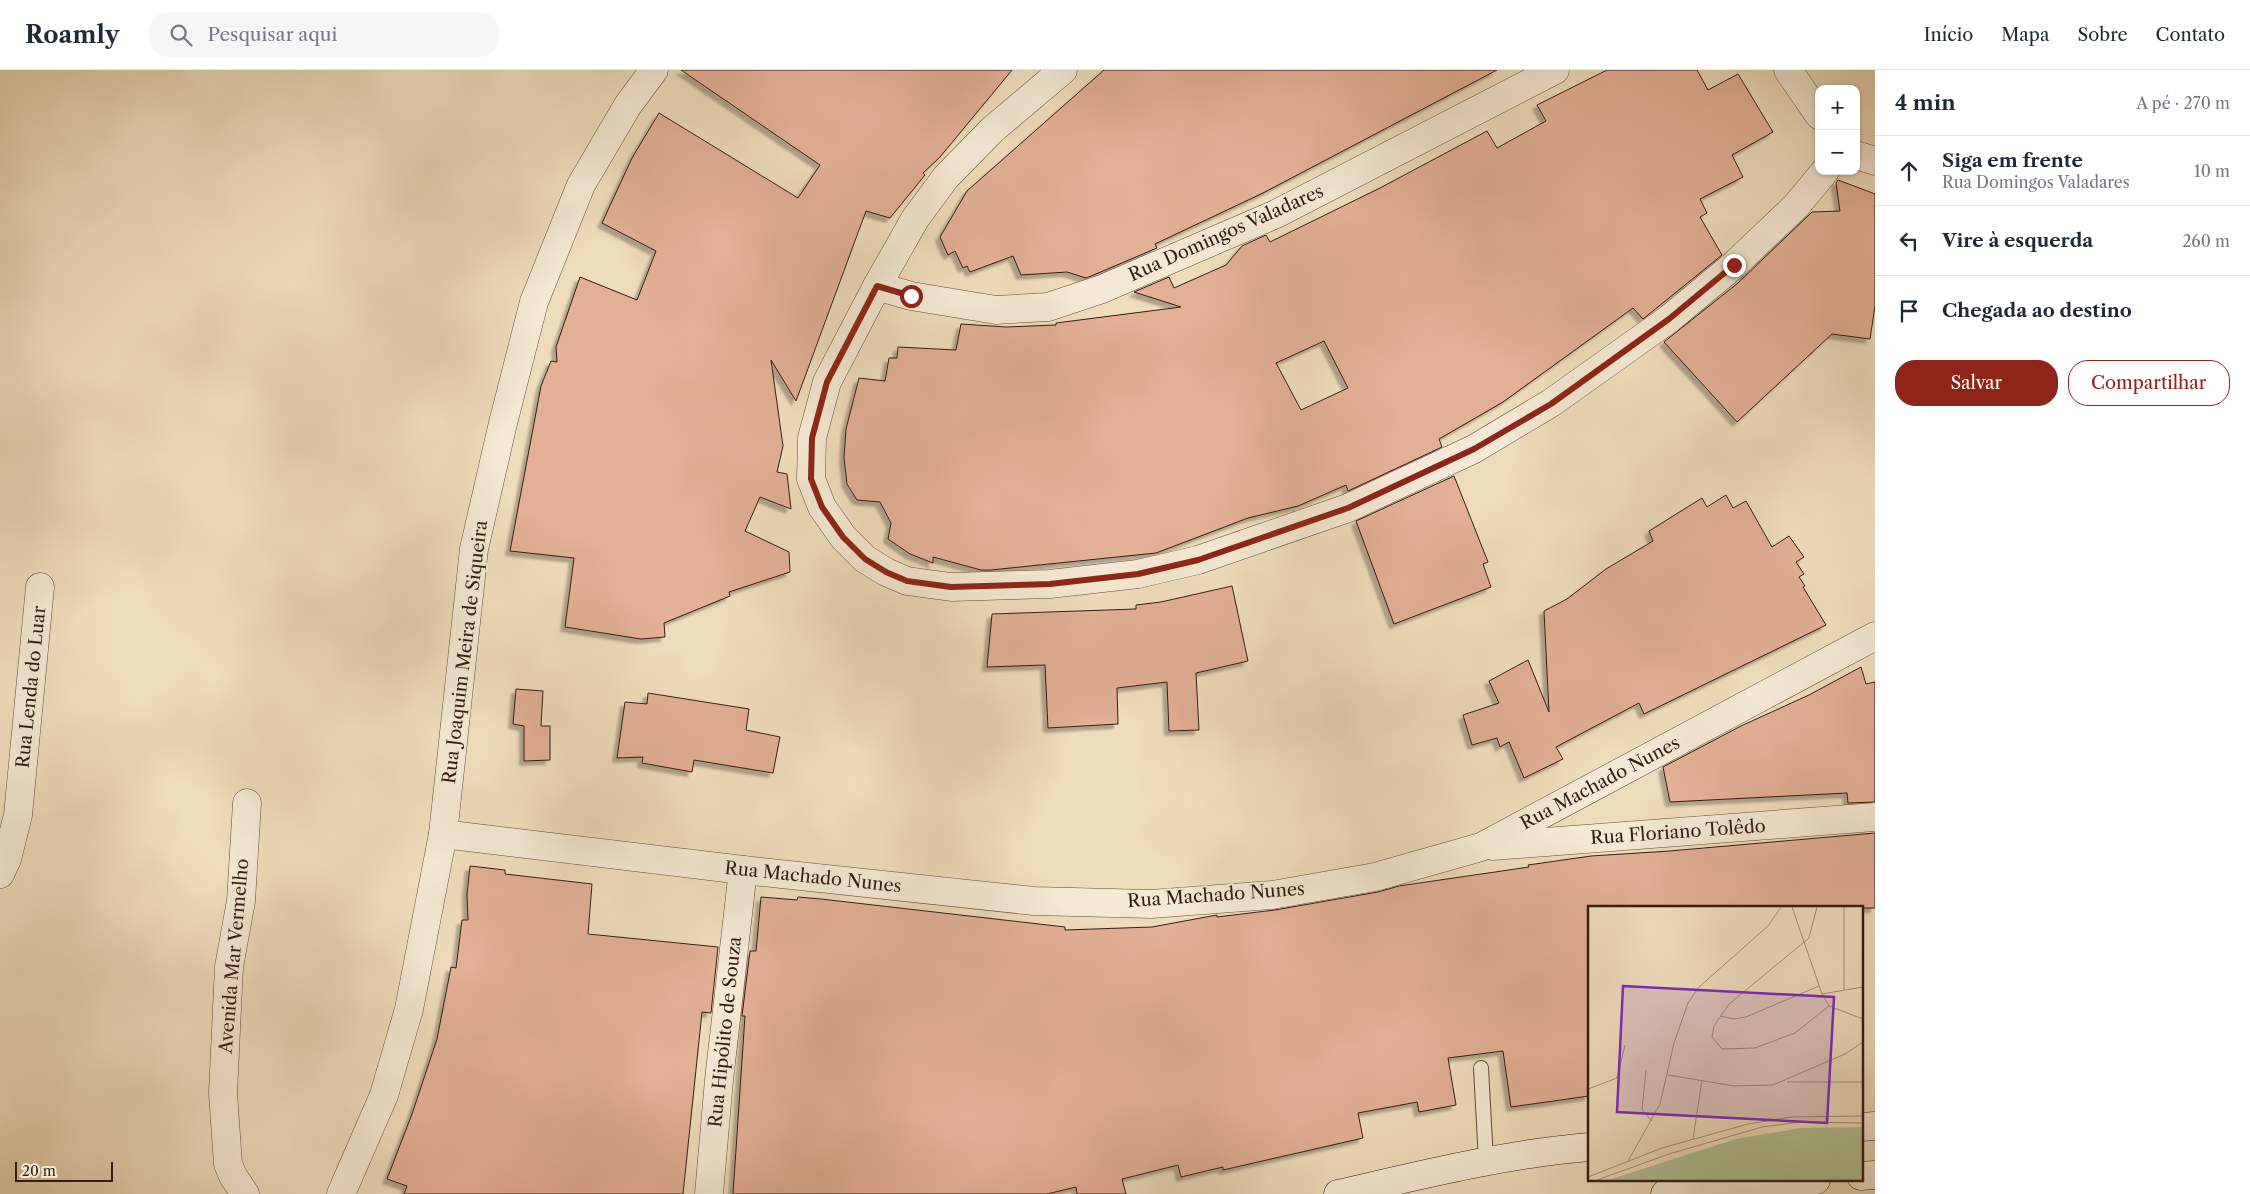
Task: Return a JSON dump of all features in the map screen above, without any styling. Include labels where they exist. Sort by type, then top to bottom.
[{"type":"street","name":"Rua Joaquim Meira de Siqueira","points":[[341,1194],[384,1095],[409,1009],[443,834],[474,549],[503,423],[534,302],[581,184],[628,104],[654,70]]},
{"type":"street","points":[[1063,70],[992,130],[946,177],[915,219],[877,286],[827,382],[812,438],[811,479],[822,507],[843,537],[865,559],[886,572],[907,581],[951,587],[1050,584],[1138,574],[1198,560],[1348,508],[1474,449],[1551,404],[1669,319],[1734,265],[1796,206],[1822,175]]},
{"type":"street","name":"Rua Domingos Valadares","points":[[877,286],[921,298],[996,310],[1048,307],[1102,289],[1276,214],[1555,70]]},
{"type":"street","points":[[1788,70],[1815,109]]},
{"type":"street","points":[[1860,156],[1875,162]]},
{"type":"street","name":"Rua Lenda do Luar","points":[[0,874],[7,859],[18,815],[40,587]]},
{"type":"street","name":"Rua Machado Nunes","points":[[443,834],[743,870],[1034,901],[1151,904],[1272,895],[1376,877],[1481,847],[1875,636]]},
{"type":"street","name":"Avenida Mar Vermelho","points":[[245,1194],[233,1176],[228,1164],[223,1093],[229,967],[241,901],[247,803]]},
{"type":"street","name":"Rua Floriano Tolêdo","points":[[1481,847],[1875,818]]},
{"type":"street","name":"Rua Hipólito de Souza","points":[[709,1194],[719,1080],[743,870]]},
{"type":"street","points":[[1862,1127],[1875,1126]]},
{"type":"street","points":[[1338,1194],[1486,1161],[1556,1150],[1588,1148]]},
{"type":"street","points":[[1862,1176],[1875,1175]]},
{"type":"street","points":[[1665,1194],[1794,1182]]},
{"type":"lane","points":[[1482,1068],[1486,1161]]},
{"type":"building","points":[[681,70],[1012,70],[940,157],[923,173],[925,175],[890,218],[866,211],[796,401],[771,360],[783,446],[777,472],[787,474],[791,509],[760,497],[745,531],[789,552],[790,572],[729,592],[730,596],[664,623],[665,637],[641,639],[565,627],[574,558],[510,551],[541,386],[551,361],[557,362],[556,347],[580,277],[637,300],[656,251],[602,223],[632,158],[659,113],[798,198],[820,165]]},
{"type":"building","points":[[1104,70],[1497,70],[1263,193],[1155,244],[1157,248],[1086,278],[1067,272],[1021,275],[1013,256],[970,272],[967,266],[963,268],[955,251],[948,255],[940,237],[967,191]]},
{"type":"building","points":[[1607,70],[1697,70],[1708,90],[1738,74],[1773,132],[1732,155],[1743,177],[1700,199],[1707,213],[1700,217],[1722,255],[1643,319],[1633,308],[1503,402],[1439,439],[1442,447],[1348,491],[1346,485],[1298,506],[1248,518],[1156,553],[991,570],[981,570],[933,557],[933,563],[910,554],[888,539],[891,523],[880,502],[857,500],[847,484],[844,458],[846,429],[859,378],[885,381],[889,358],[897,358],[898,347],[956,350],[961,324],[1006,327],[1056,325],[1056,323],[1181,307],[1134,292],[1169,277],[1174,288],[1226,265],[1242,246],[1266,235],[1270,242],[1380,188],[1487,131],[1497,148],[1546,121],[1537,105]],"holes":[[[1324,341],[1348,388],[1301,410],[1276,363]]]},
{"type":"building","points":[[1838,180],[1875,194],[1875,306],[1870,339],[1832,334],[1737,422],[1664,342],[1738,283],[1812,212],[1840,211],[1836,183]]},
{"type":"building","points":[[1454,476],[1488,562],[1483,564],[1491,587],[1394,624],[1356,521]]},
{"type":"building","points":[[1726,495],[1733,508],[1746,501],[1772,547],[1789,536],[1804,557],[1796,562],[1804,574],[1799,577],[1805,586],[1803,587],[1826,625],[1644,714],[1639,703],[1556,747],[1563,759],[1524,778],[1509,742],[1500,747],[1497,738],[1472,745],[1463,715],[1499,703],[1489,681],[1528,660],[1549,712],[1544,611],[1567,599],[1606,569],[1653,541],[1649,531],[1702,498],[1707,507]]},
{"type":"building","points":[[1232,586],[1248,661],[1196,673],[1199,730],[1169,731],[1167,682],[1117,688],[1118,724],[1048,728],[1045,665],[987,667],[992,614],[1136,609],[1136,605],[1161,602]]},
{"type":"building","points":[[1861,667],[1866,684],[1875,682],[1875,802],[1848,803],[1847,793],[1670,802],[1663,767],[1741,726],[1809,695]]},
{"type":"building","points":[[516,689],[543,691],[541,726],[550,726],[550,760],[524,761],[524,726],[513,724]]},
{"type":"building","points":[[648,693],[749,709],[746,730],[780,737],[773,773],[694,760],[692,772],[642,763],[643,757],[617,758],[625,702],[647,704]]},
{"type":"building","points":[[1875,833],[1875,908],[1862,908],[1862,906],[1588,906],[1588,1096],[1511,1107],[1503,1051],[1448,1058],[1456,1105],[1419,1112],[1417,1102],[1358,1113],[1363,1138],[1223,1170],[1223,1167],[1181,1177],[1178,1165],[1122,1179],[1126,1194],[1077,1194],[1076,1187],[1047,1194],[733,1194],[745,1016],[742,1016],[750,951],[756,951],[761,897],[797,900],[798,897],[821,899],[1065,927],[1065,930],[1152,927],[1217,915],[1217,917],[1275,910],[1378,892],[1399,886],[1529,867],[1528,865],[1591,856]]},
{"type":"building","points":[[470,866],[505,870],[505,874],[592,884],[588,934],[718,947],[711,1013],[702,1012],[683,1194],[404,1194],[407,1186],[387,1179],[412,1114],[437,1039],[451,967],[456,968],[462,920],[468,920],[467,894]]},
{"type":"route","points":[[911,296],[877,286],[827,382],[812,438],[811,479],[822,507],[843,537],[865,559],[886,572],[907,581],[951,587],[1050,584],[1138,574],[1198,560],[1348,508],[1474,449],[1551,404],[1669,319],[1734,265]]}]
